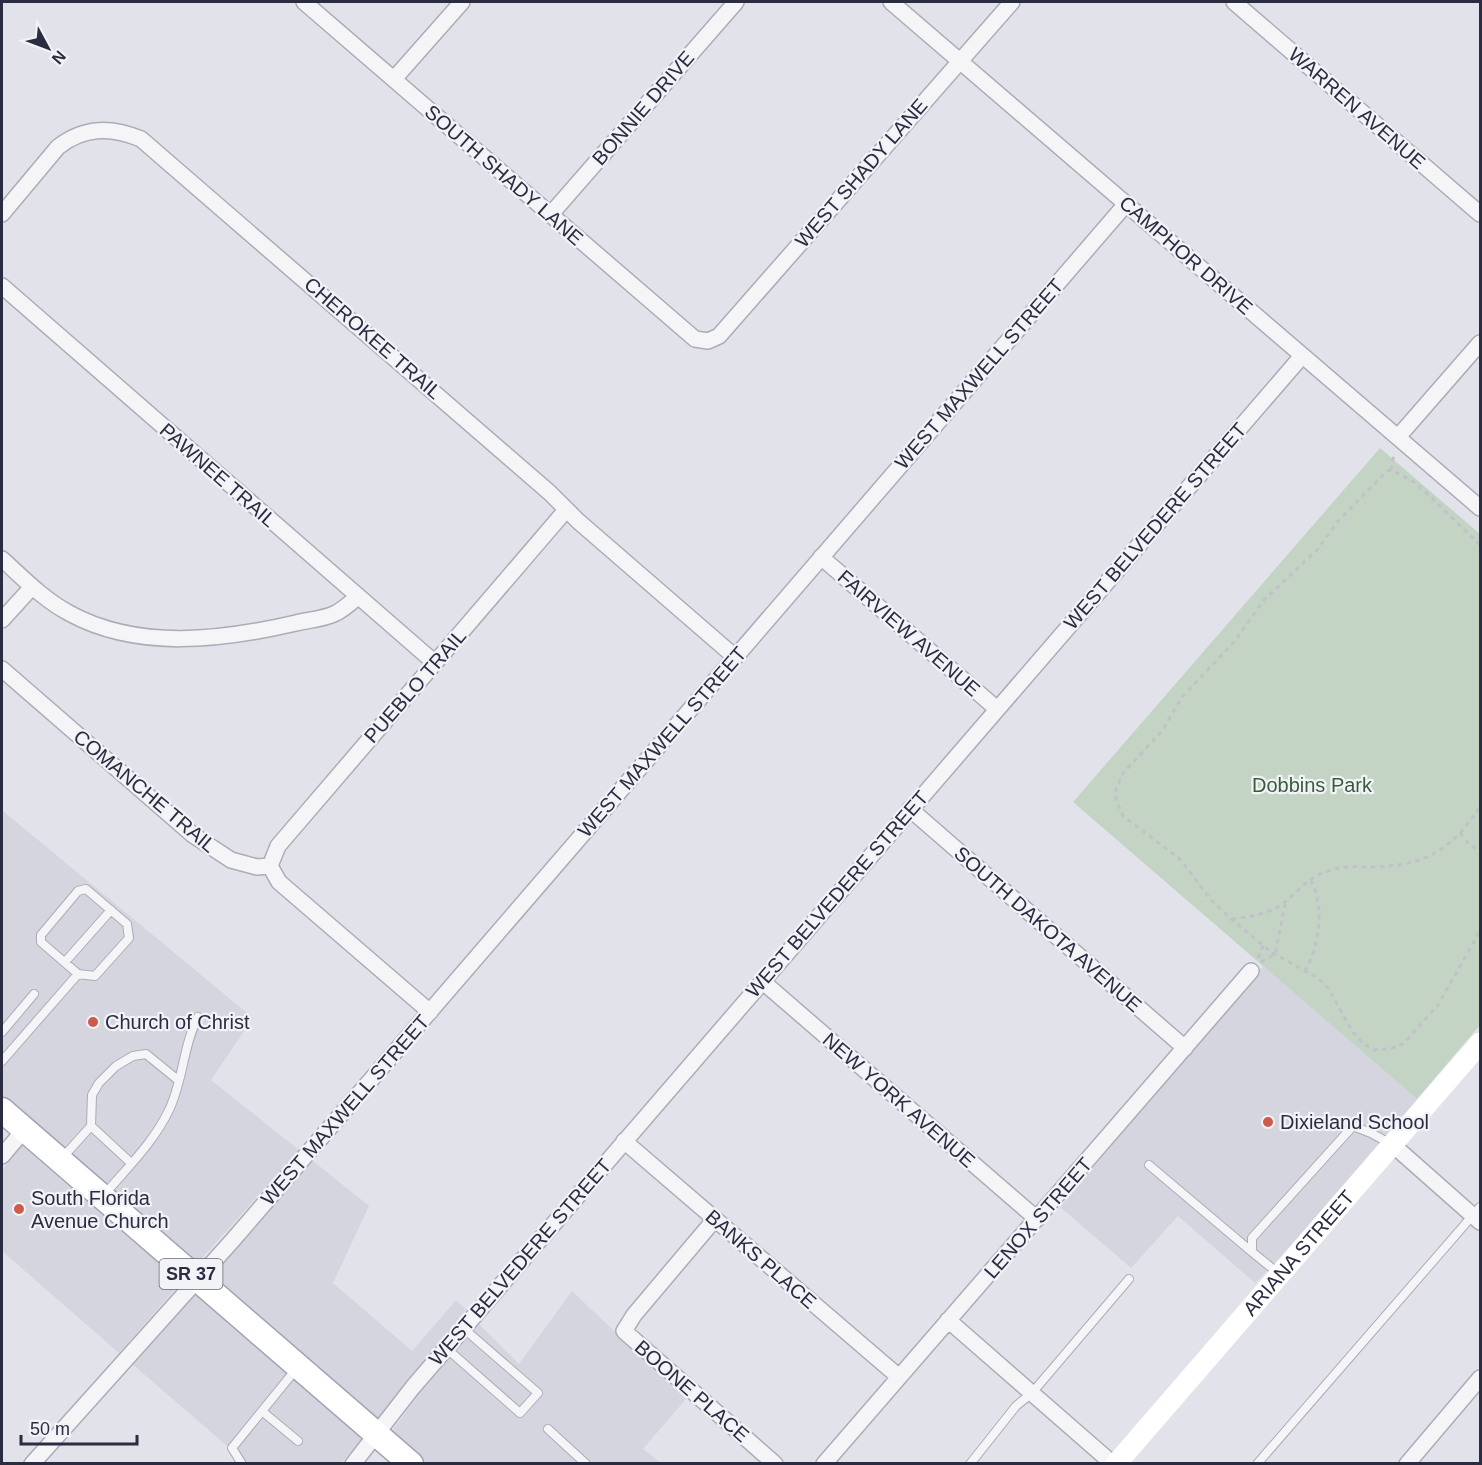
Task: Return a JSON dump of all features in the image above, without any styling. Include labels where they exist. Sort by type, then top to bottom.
[{"type":"main road","name":"SR 37","points":[[2,1110],[411,1464]]},
{"type":"street","name":"SOUTH SHADY LANE","points":[[304,2],[695,339],[708,341]]},
{"type":"street","points":[[394,79],[462,2]]},
{"type":"street","name":"BONNIE DRIVE","points":[[551,214],[736,2]]},
{"type":"street","name":"CAMPHOR DRIVE","points":[[891,2],[1480,508]]},
{"type":"street","name":"WEST SHADY LANE","points":[[708,341],[719,336],[746,306],[1012,2]]},
{"type":"street","name":"WARREN AVENUE","points":[[1234,2],[1480,213]]},
{"type":"street","name":"CHEROKEE TRAIL","points":[[2,214],[58,147],[68,140],[91,130],[113,130],[141,139],[532,477],[566,510],[735,657]]},
{"type":"street","name":"WEST MAXWELL STREET","points":[[32,1464],[430,1012],[1126,204]]},
{"type":"street","name":"PAWNEE TRAIL","points":[[2,286],[435,663]]},
{"type":"street","points":[[1398,437],[1480,343]]},
{"type":"street","name":"WEST BELVEDERE STREET","points":[[353,1464],[463,1328],[1302,356]]},
{"type":"street","name":"PUEBLO TRAIL","points":[[270,866],[278,846],[566,510]]},
{"type":"street","name":"FAIRVIEW AVENUE","points":[[821,557],[997,709]]},
{"type":"street","points":[[2,559],[32,587],[69,613],[93,624],[159,638],[193,639],[270,629],[335,614],[358,597]]},
{"type":"street","points":[[2,620],[32,587]]},
{"type":"street","name":"COMANCHE TRAIL","points":[[2,669],[193,836],[231,861],[257,867],[270,866]]},
{"type":"street","name":"SOUTH DAKOTA AVENUE","points":[[910,809],[1185,1048]]},
{"type":"street","points":[[270,866],[279,882],[430,1012]]},
{"type":"street","name":"LENOX STREET","points":[[824,1464],[1251,971]]},
{"type":"street","name":"NEW YORK AVENUE","points":[[762,981],[1037,1219]]},
{"type":"street","name":"ARIANA STREET","points":[[1115,1464],[1480,1043]]},
{"type":"street","points":[[2,1156],[24,1130]]},
{"type":"street","name":"BANKS PLACE","points":[[624,1141],[899,1377]]},
{"type":"street","points":[[1393,1145],[1478,1215]]},
{"type":"street","name":"BOONE PLACE","points":[[715,1219],[634,1315],[624,1331],[775,1464]]},
{"type":"street","points":[[948,1320],[1115,1464]]},
{"type":"street","points":[[1407,1464],[1480,1378]]},
{"type":"lane","points":[[86,889],[111,910],[127,924],[129,938],[95,976],[78,974],[41,942],[41,935],[78,891],[86,889]]},
{"type":"lane","points":[[65,962],[111,910]]},
{"type":"lane","points":[[2,1061],[78,974]]},
{"type":"lane","points":[[2,1032],[34,994]]},
{"type":"lane","points":[[102,1197],[154,1135],[170,1108],[189,1036],[198,1017]]},
{"type":"lane","points":[[60,1161],[91,1126],[92,1095],[99,1083],[116,1066],[133,1056],[146,1054],[178,1080]]},
{"type":"lane","points":[[91,1126],[131,1163]]},
{"type":"lane","points":[[1252,1252],[1252,1238],[1353,1126],[1371,1132],[1393,1145]]},
{"type":"lane","points":[[1149,1165],[1279,1274]]},
{"type":"lane","points":[[1257,1464],[1478,1215]]},
{"type":"lane","points":[[969,1464],[1016,1406],[1032,1393],[1130,1279]]},
{"type":"lane","points":[[446,1348],[520,1413],[537,1393],[463,1328]]},
{"type":"lane","points":[[242,1464],[232,1448],[298,1367]]},
{"type":"lane","points":[[263,1412],[298,1441]]},
{"type":"lane","points":[[548,1429],[586,1464]]},
{"type":"path","points":[[1480,545],[1416,483],[1391,470],[1387,471],[1339,520],[1318,549],[1264,600],[1234,642],[1182,697],[1162,731],[1123,773],[1115,792],[1123,816],[1181,860],[1211,900],[1263,946],[1328,988],[1352,1031],[1364,1044],[1375,1050],[1390,1049],[1403,1044],[1438,1005],[1480,931]]},
{"type":"path","points":[[1231,919],[1264,912],[1286,900],[1310,879],[1348,865],[1393,866],[1426,860],[1460,833],[1480,807]]},
{"type":"path","points":[[1460,833],[1470,845],[1480,851]]},
{"type":"path","points":[[1305,971],[1315,953],[1319,904],[1317,891],[1310,879]]},
{"type":"path","points":[[1263,946],[1256,965],[1275,954],[1286,900]]},
{"type":"shaded area","points":[[2,810],[253,1018],[211,1080],[299,1150],[194,1267],[2,1099]]},
{"type":"shaded area","name":"Dixieland School","points":[[1263,966],[1417,1099],[1393,1145],[1255,1283],[1178,1216],[1131,1268],[1060,1207]]},
{"type":"shaded area","points":[[26,1141],[184,1279],[119,1353],[2,1251],[2,1170]]},
{"type":"shaded area","points":[[313,1161],[369,1206],[333,1283],[412,1351],[456,1300],[467,1311],[406,1381],[375,1423],[208,1279]]},
{"type":"shaded area","points":[[198,1291],[365,1435],[341,1463],[247,1463],[132,1364]]},
{"type":"shaded area","points":[[572,1291],[686,1399],[643,1449],[661,1463],[423,1463],[389,1435],[420,1393],[479,1324],[519,1364]]},
{"type":"green space","name":"Dobbins Park","points":[[1380,448],[1480,534],[1480,1025],[1417,1099],[1073,802]]},
{"type":"place","name":"Church of Christ","points":[[93,1022]]},
{"type":"place","name":"Dixieland School","points":[[1268,1122]]},
{"type":"place","name":"South Florida Avenue Church","points":[[19,1209]]}]
